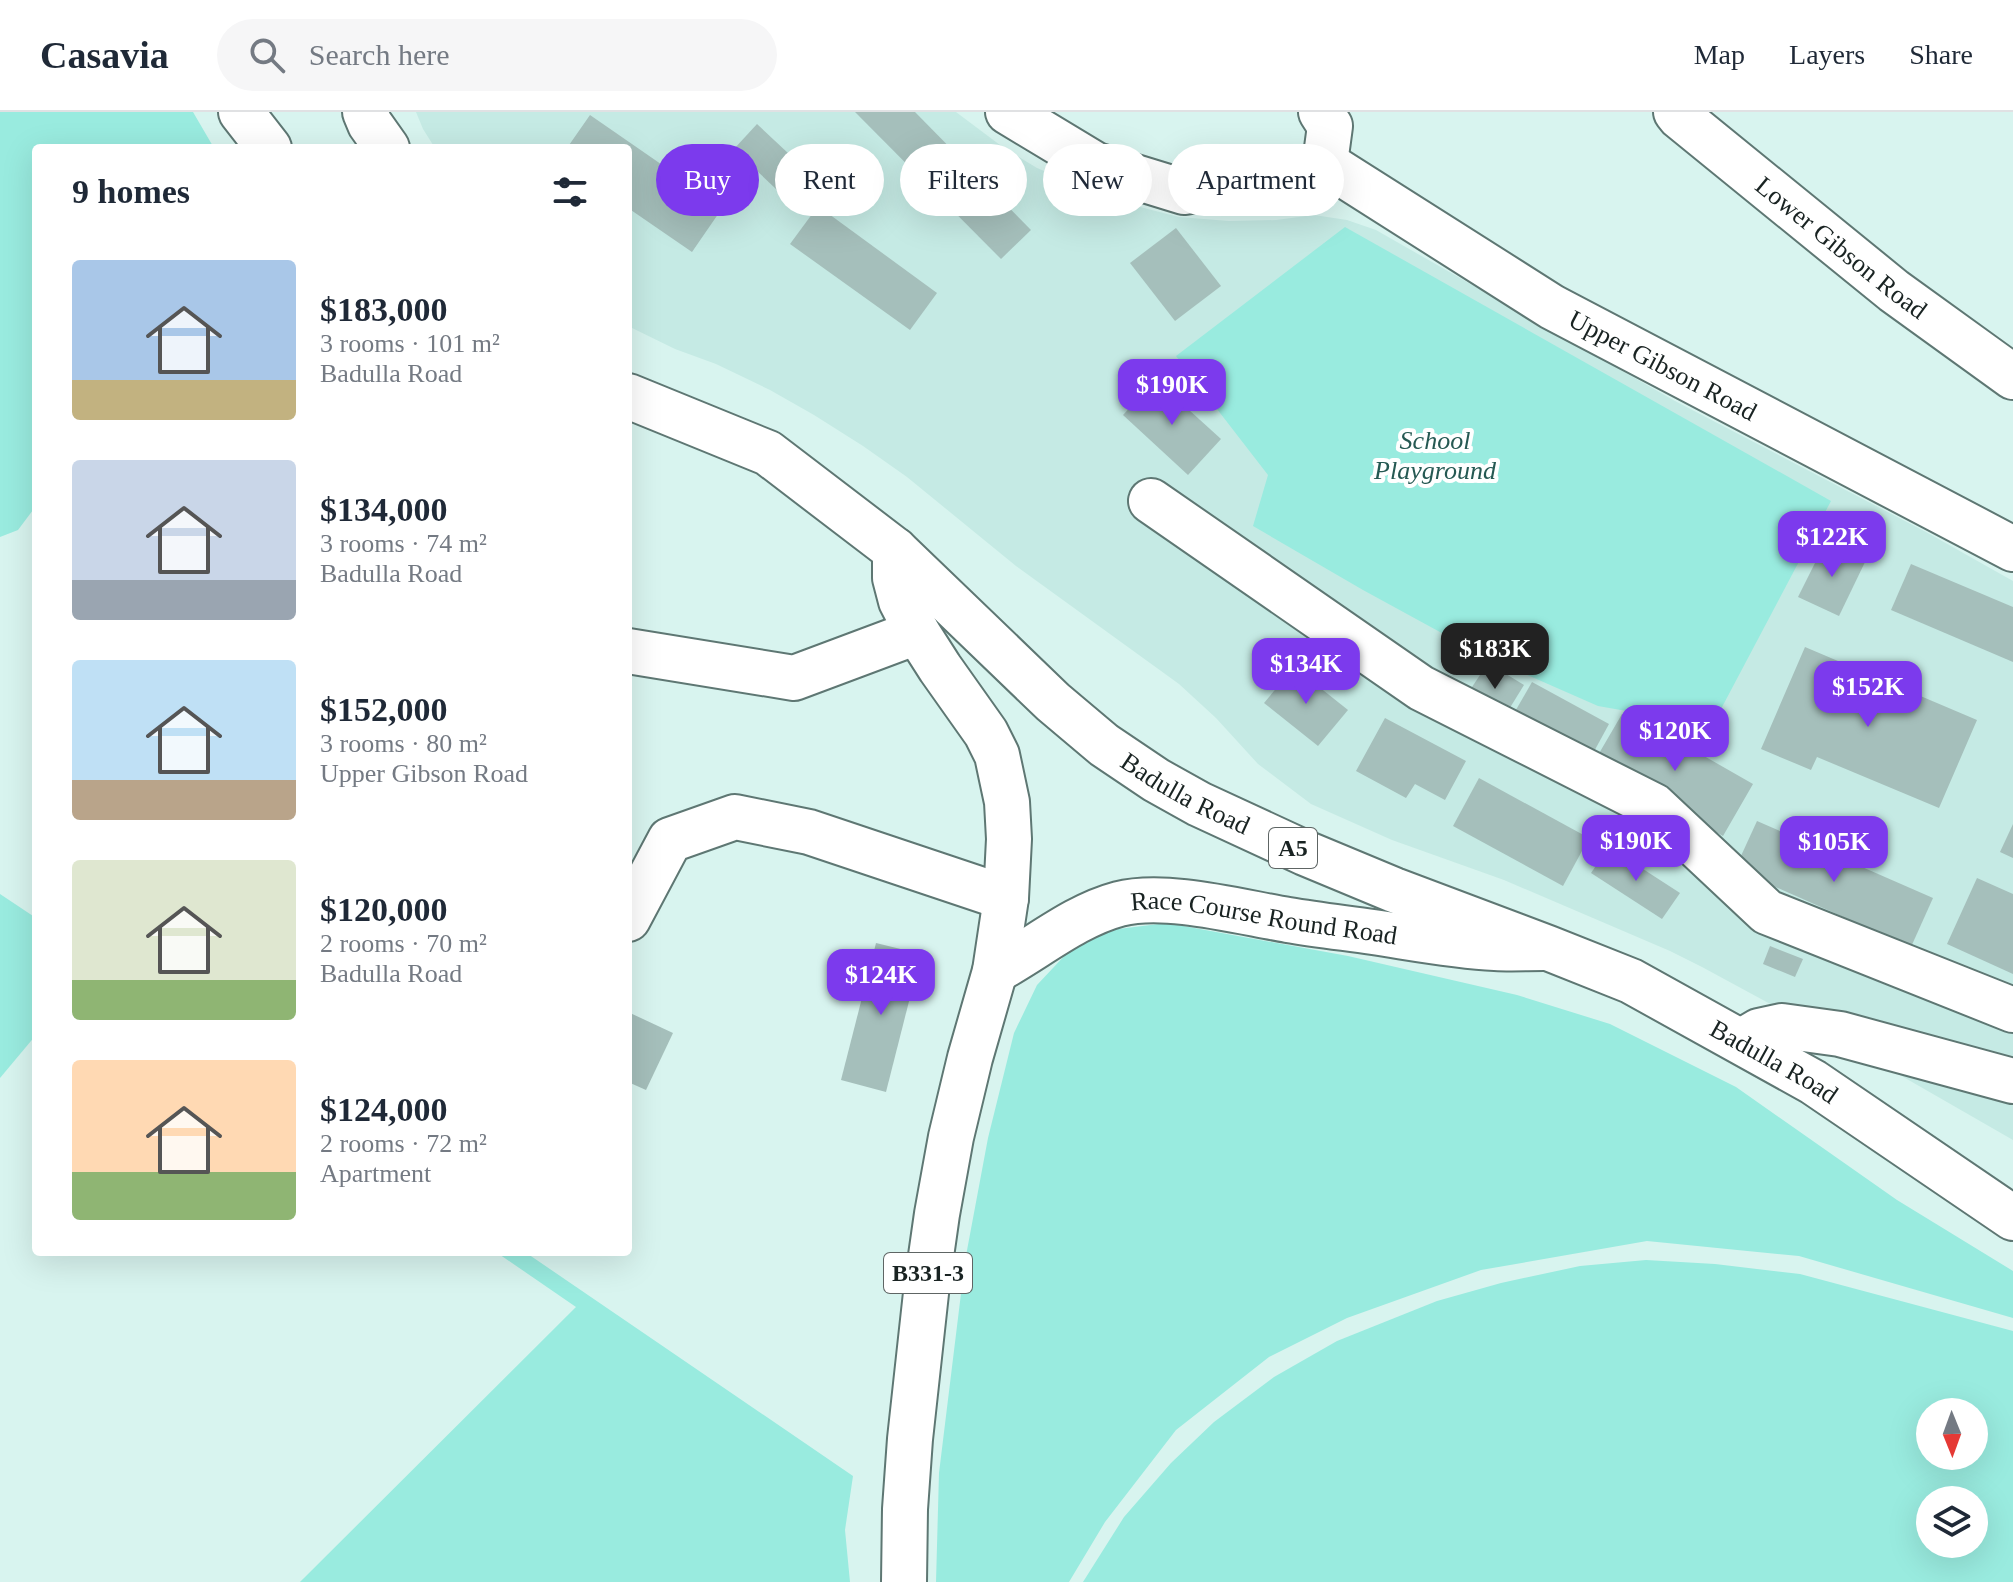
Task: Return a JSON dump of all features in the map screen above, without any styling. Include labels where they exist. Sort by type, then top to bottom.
[{"type":"main road","points":[[241,112],[266,144]]},
{"type":"main road","points":[[365,112],[384,144]]},
{"type":"main road","points":[[1008,112],[1096,165],[1168,187]]},
{"type":"main road","points":[[1321,112],[1330,126],[1328,144]]},
{"type":"main road","name":"Lower Gibson Road","points":[[1676,112],[1894,291],[2013,377]]},
{"type":"main road","name":"Upper Gibson Road","points":[[1344,175],[1552,307],[2013,549]]},
{"type":"main road","name":"Badulla Road","points":[[632,398],[768,453],[895,550],[1053,702],[1104,745],[1156,780],[1199,804],[1305,853],[1631,981],[1813,1082],[2013,1218]]},
{"type":"main road","points":[[1151,501],[1421,688],[1654,806],[1767,912],[2013,1010]]},
{"type":"main road","name":"B331-3","points":[[895,550],[895,578],[901,601],[917,632],[986,733],[997,755],[1007,802],[1009,839],[1006,898],[995,971],[951,1137],[927,1284],[910,1439],[904,1582]]},
{"type":"main road","points":[[632,652],[794,678],[917,632]]},
{"type":"main road","points":[[632,911],[670,840],[735,817],[809,832],[1006,898]]},
{"type":"main road","name":"Race Course Round Road","points":[[995,971],[1103,909],[1147,901],[1205,905],[1440,943],[1494,948],[1548,948]]},
{"type":"main road","points":[[1742,1041],[1759,1031],[1782,1026],[1840,1034],[2013,1081]]},
{"type":"shaded area","points":[[416,112],[956,112],[999,144],[900,144],[900,216],[1027,216],[1027,162],[1043,171],[1043,216],[1152,216],[1152,210],[1168,216],[1229,221],[1306,216],[1347,220],[1376,230],[1675,401],[2013,581],[2013,1140],[1879,1063],[1670,951],[1504,880],[1392,840],[1311,804],[1258,764],[1216,718],[1179,684],[1016,566],[907,477],[863,446],[770,390],[632,328],[632,144],[432,144]]},
{"type":"green space","points":[[0,112],[193,112],[212,144],[32,144],[32,511],[18,530],[0,537]]},
{"type":"green space","name":"School Playground","points":[[1345,227],[1831,501],[1712,726],[1598,706],[1482,655],[1253,526],[1268,475],[1176,356]]},
{"type":"green space","points":[[0,894],[32,915],[32,1040],[0,1078]]},
{"type":"green space","points":[[1167,923],[1348,956],[1517,995],[1610,1024],[1736,1087],[1897,1200],[2013,1271],[2013,1318],[1799,1256],[1647,1241],[1481,1270],[1347,1318],[1269,1357],[1176,1430],[1105,1522],[1069,1582],[936,1582],[939,1473],[965,1261],[988,1138],[1014,1033],[1037,985],[1068,952],[1110,930]]},
{"type":"green space","points":[[502,1256],[531,1256],[853,1476],[845,1530],[850,1582],[300,1582],[576,1307]]},
{"type":"green space","points":[[1646,1260],[1715,1264],[1800,1274],[2013,1331],[2013,1582],[1083,1582],[1124,1517],[1171,1463],[1214,1422],[1274,1377],[1337,1341],[1437,1301],[1580,1266]]},
{"type":"building","points":[[855,112],[915,112],[946,144],[900,144],[900,157]]},
{"type":"building","points":[[590,115],[632,144],[570,144]]},
{"type":"building","points":[[757,124],[778,144],[775,144],[775,188],[759,173],[759,144],[739,144]]},
{"type":"building","points":[[632,144],[656,161],[656,216],[717,216],[692,252],[632,211]]},
{"type":"building","points":[[811,216],[832,216],[937,293],[910,330],[790,244]]},
{"type":"building","points":[[958,216],[1017,216],[1031,230],[1001,259]]},
{"type":"building","points":[[1176,228],[1221,286],[1175,321],[1130,263]]},
{"type":"building","points":[[1156,380],[1221,439],[1188,475],[1123,415]]},
{"type":"building","points":[[1826,541],[1866,560],[1839,616],[1798,597]]},
{"type":"building","points":[[1911,564],[2013,607],[2013,662],[1891,610]]},
{"type":"building","points":[[1805,647],[1977,720],[1939,808],[1817,757],[1811,770],[1761,749]]},
{"type":"building","points":[[1488,663],[1524,685],[1503,719],[1466,696]]},
{"type":"building","points":[[1294,667],[1348,710],[1318,746],[1264,703]]},
{"type":"building","points":[[1532,682],[1609,724],[1591,757],[1513,715]]},
{"type":"building","points":[[1622,714],[1666,739],[1674,726],[1710,747],[1704,756],[1753,784],[1723,836],[1594,762]]},
{"type":"building","points":[[1385,718],[1466,761],[1445,800],[1415,784],[1406,798],[1356,771]]},
{"type":"building","points":[[1479,778],[1589,838],[1563,886],[1453,826]]},
{"type":"building","points":[[1757,821],[1933,898],[1911,947],[1735,869]]},
{"type":"building","points":[[2013,824],[2013,858],[2000,852]]},
{"type":"building","points":[[1609,847],[1680,893],[1662,919],[1591,873]]},
{"type":"building","points":[[1977,878],[2013,894],[2013,974],[1947,944]]},
{"type":"building","points":[[876,943],[921,954],[886,1092],[841,1080]]},
{"type":"building","points":[[1770,946],[1803,959],[1795,977],[1763,964]]},
{"type":"building","points":[[632,1014],[673,1033],[646,1090],[632,1084]]}]
